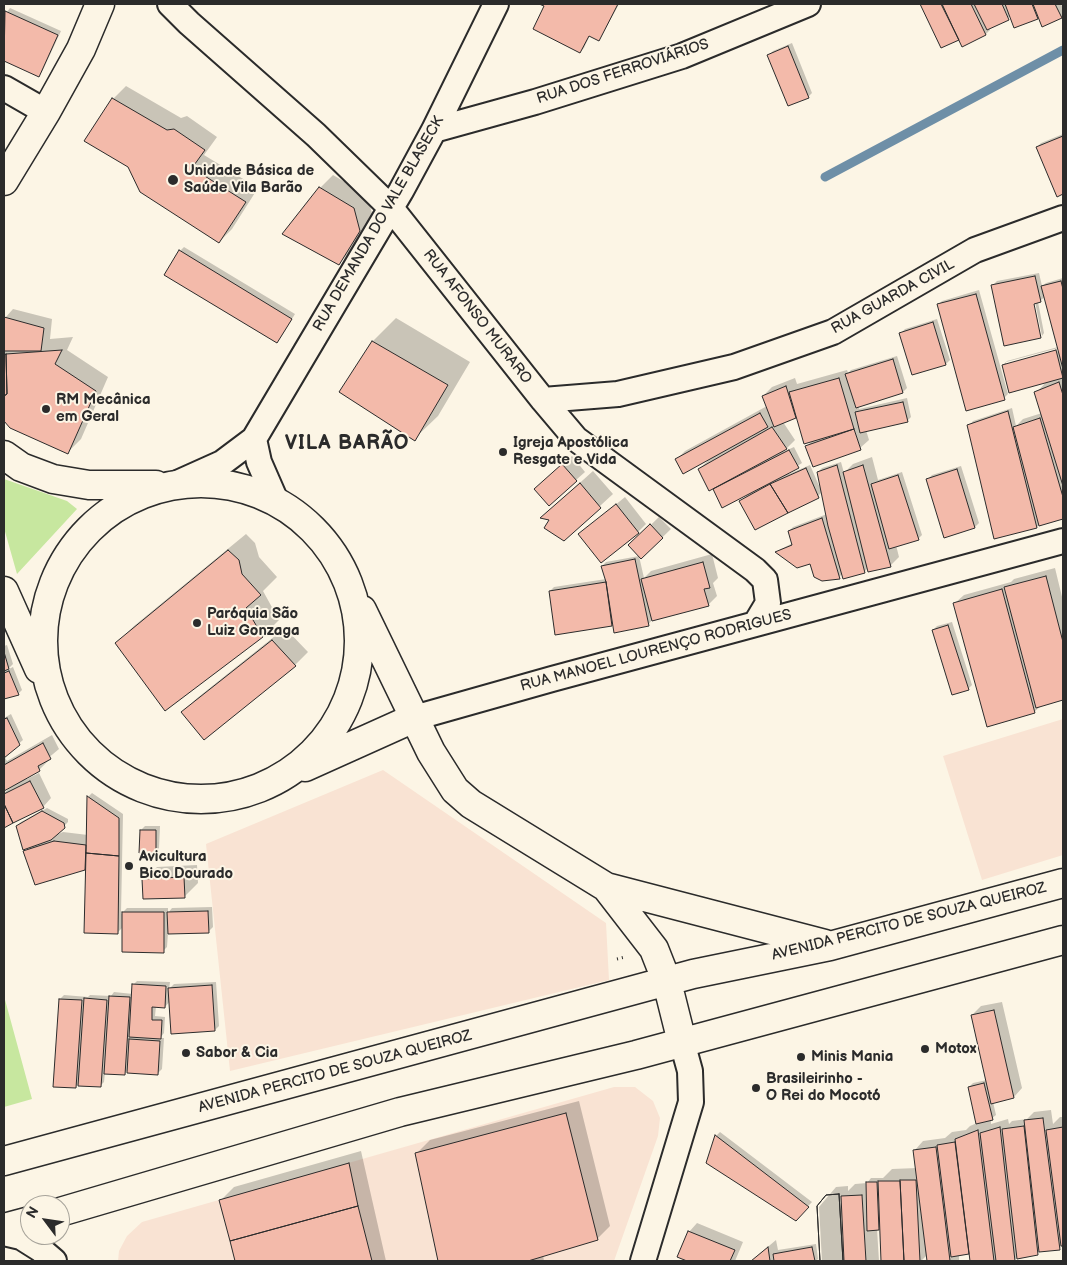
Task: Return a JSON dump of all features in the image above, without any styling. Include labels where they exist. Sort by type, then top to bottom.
[{"type":"main road","points":[[4,181],[81,50],[100,4]]},
{"type":"main road","points":[[4,455],[21,467],[53,479],[89,485],[173,485],[199,482],[226,484],[252,490],[276,501],[297,514],[331,550],[441,769],[455,790],[471,804],[606,887],[830,946]]},
{"type":"main road","points":[[56,706],[46,676],[42,644],[45,613],[54,582],[69,554],[89,529],[114,508],[142,494],[173,485]]},
{"type":"main road","points":[[4,591],[56,706],[70,732],[90,755],[114,774],[140,788],[169,797],[199,800],[229,797],[258,789],[285,775],[309,756],[329,733],[344,707],[354,678],[359,648],[358,622],[353,596],[343,571]]},
{"type":"main road","name":"RUA MANOEL LOURENÇO RODRIGUES","points":[[258,789],[414,718]]},
{"type":"main road","name":"AVENIDA PERCITO DE SOUZA QUEIROZ","points":[[4,1161],[693,974],[830,946],[1063,883]]},
{"type":"main road","points":[[606,887],[654,949],[667,982],[678,1019],[682,1042]]},
{"type":"main road","points":[[70,1209],[400,1112],[636,1055],[1063,940]]},
{"type":"main road","points":[[4,1228],[20,1224]]},
{"type":"street","name":"RUA AFONSO MURARO","points":[[170,4],[189,24],[316,135],[391,208],[576,439],[766,580],[768,603],[756,623]]},
{"type":"street","name":"RUA DEMANDA DO VALE BLASECK","points":[[173,485],[222,463],[254,439],[391,208],[434,130],[496,4]]},
{"type":"street","name":"RUA DOS FERROVIÁRIOS","points":[[434,130],[544,99],[682,56],[808,4]]},
{"type":"street","points":[[4,88],[46,112]]},
{"type":"street","name":"RUA GUARDA CIVIL","points":[[543,400],[618,394],[743,364],[833,332],[975,250],[1063,218]]},
{"type":"street","points":[[254,439],[259,462],[276,501]]},
{"type":"street","name":"RUA MANOEL LOURENÇO RODRIGUES","points":[[414,718],[756,623],[1063,541]]},
{"type":"street","points":[[643,1261],[691,1102],[690,1071],[682,1042]]},
{"type":"street","points":[[4,1233],[21,1237],[54,1261]]},
{"type":"shaded area","points":[[1063,719],[1063,855],[982,880],[943,756]]},
{"type":"shaded area","points":[[383,770],[606,923],[609,980],[230,1071],[206,844]]},
{"type":"shaded area","points":[[614,1087],[635,1087],[653,1101],[660,1118],[658,1136],[614,1261],[118,1261],[119,1251],[127,1236],[142,1222]]},
{"type":"green space","points":[[4,479],[67,501],[77,509],[17,574],[4,528]]},
{"type":"green space","points":[[4,996],[32,1099],[4,1107]]},
{"type":"building","points":[[539,4],[618,4],[599,41],[589,36],[580,53],[533,29],[544,6]]},
{"type":"building","points":[[920,4],[941,4],[959,40],[941,48]]},
{"type":"building","points":[[942,4],[971,4],[986,35],[962,47]]},
{"type":"building","points":[[974,4],[1002,4],[1009,20],[987,30]]},
{"type":"building","points":[[1005,4],[1032,4],[1038,19],[1014,28]]},
{"type":"building","points":[[1033,4],[1055,4],[1062,18],[1042,27]]},
{"type":"building","points":[[5,11],[58,35],[39,77],[4,61]]},
{"type":"building","points":[[788,46],[809,98],[788,106],[767,55]]},
{"type":"building","name":"Unidade Básica de Saúde Vila Barão","points":[[112,98],[167,130],[174,129],[205,150],[192,168],[246,202],[219,243],[140,192],[128,167],[84,141]]},
{"type":"building","points":[[1063,136],[1063,194],[1057,197],[1036,147]]},
{"type":"building","points":[[319,187],[354,208],[360,231],[339,265],[282,234]]},
{"type":"building","points":[[179,250],[292,319],[277,343],[164,275]]},
{"type":"building","points":[[1035,276],[1041,302],[1034,304],[1041,338],[1004,346],[991,285]]},
{"type":"building","points":[[1061,281],[1063,289],[1063,369],[1041,286]]},
{"type":"building","points":[[976,294],[1005,400],[966,411],[937,304]]},
{"type":"building","points":[[4,317],[44,328],[41,351],[4,351]]},
{"type":"building","points":[[933,322],[946,365],[912,375],[899,333]]},
{"type":"building","points":[[372,341],[448,385],[415,441],[339,392]]},
{"type":"building","name":"RM Mecânica em Geral","points":[[62,350],[55,364],[96,391],[68,454],[10,428],[4,421],[4,396],[7,394],[6,354]]},
{"type":"building","points":[[1056,350],[1063,378],[1009,393],[1002,365]]},
{"type":"building","points":[[6,354],[7,394],[4,396],[4,355]]},
{"type":"building","points":[[893,359],[903,393],[856,408],[845,374]]},
{"type":"building","points":[[839,378],[854,429],[804,444],[789,392]]},
{"type":"building","points":[[1059,382],[1063,395],[1063,486],[1034,392]]},
{"type":"building","points":[[786,386],[796,418],[774,427],[762,396]]},
{"type":"building","points":[[903,402],[908,422],[860,433],[855,412]]},
{"type":"building","points":[[1008,411],[1037,528],[994,539],[967,425]]},
{"type":"building","points":[[760,413],[768,427],[683,474],[675,459]]},
{"type":"building","points":[[1040,418],[1063,497],[1063,519],[1039,526],[1013,427]]},
{"type":"building","points":[[772,427],[787,449],[709,491],[698,469]]},
{"type":"building","points":[[854,429],[861,450],[813,467],[805,446]]},
{"type":"building","points":[[789,450],[799,468],[722,508],[713,489]]},
{"type":"building","points":[[562,464],[577,481],[549,506],[534,489]]},
{"type":"building","points":[[837,465],[865,573],[843,579],[828,526],[817,472]]},
{"type":"building","points":[[863,465],[891,567],[868,572],[843,472]]},
{"type":"building","points":[[806,468],[819,498],[788,513],[770,484]]},
{"type":"building","points":[[957,469],[975,528],[944,538],[926,479]]},
{"type":"building","points":[[898,475],[919,540],[889,549],[871,484]]},
{"type":"building","points":[[580,483],[601,508],[564,541],[544,528],[549,520],[540,518]]},
{"type":"building","points":[[770,484],[788,513],[755,530],[739,501]]},
{"type":"building","points":[[616,504],[639,533],[601,563],[578,534]]},
{"type":"building","points":[[822,518],[840,579],[822,581],[814,577],[810,564],[797,568],[775,552],[792,545],[788,531]]},
{"type":"building","points":[[650,524],[663,538],[641,559],[628,545]]},
{"type":"building","name":"Paróquia São Luiz Gonzaga","points":[[228,550],[239,560],[242,574],[261,595],[246,608],[263,637],[165,711],[115,643]]},
{"type":"building","points":[[635,559],[649,626],[614,633],[606,582],[601,566]]},
{"type":"building","points":[[703,562],[710,588],[704,589],[709,606],[652,621],[641,579]]},
{"type":"building","points":[[1046,576],[1063,642],[1063,700],[1036,708],[1004,587]]},
{"type":"building","points":[[606,582],[612,626],[555,635],[549,591]]},
{"type":"building","points":[[1002,589],[1035,713],[987,727],[953,603]]},
{"type":"building","points":[[948,625],[969,690],[952,695],[932,630]]},
{"type":"building","points":[[272,640],[296,666],[204,740],[181,712]]},
{"type":"building","points":[[4,652],[9,669],[4,671]]},
{"type":"building","points":[[9,671],[19,695],[4,699],[4,673]]},
{"type":"building","points":[[7,718],[20,745],[4,758],[4,719]]},
{"type":"building","points":[[43,743],[51,759],[38,766],[40,771],[4,791],[4,765]]},
{"type":"building","points":[[30,781],[44,808],[13,823],[4,804],[4,794]]},
{"type":"building","points":[[87,796],[119,818],[119,856],[86,853]]},
{"type":"building","points":[[4,804],[13,823],[4,828]]},
{"type":"building","points":[[42,811],[64,823],[65,828],[51,840],[23,850],[16,826]]},
{"type":"building","points":[[140,830],[156,830],[156,853],[139,853]]},
{"type":"building","points":[[54,841],[86,845],[85,870],[35,885],[23,851]]},
{"type":"building","points":[[86,853],[119,856],[118,934],[84,933]]},
{"type":"building","points":[[184,877],[185,898],[143,899],[142,879]]},
{"type":"building","points":[[208,911],[209,933],[168,934],[167,912]]},
{"type":"building","points":[[122,912],[164,912],[164,953],[122,952]]},
{"type":"building","points":[[132,984],[166,986],[165,1008],[152,1007],[152,1020],[162,1020],[161,1039],[129,1037]]},
{"type":"building","points":[[212,985],[215,1031],[171,1034],[168,988]]},
{"type":"building","points":[[109,996],[130,997],[125,1075],[104,1074]]},
{"type":"building","points":[[84,998],[107,1000],[101,1087],[78,1086]]},
{"type":"building","points":[[59,999],[82,1000],[76,1088],[53,1087]]},
{"type":"building","points":[[994,1010],[1014,1098],[991,1104],[971,1015]]},
{"type":"building","points":[[129,1039],[160,1041],[158,1075],[127,1073]]},
{"type":"building","points":[[984,1083],[993,1120],[976,1124],[968,1087]]},
{"type":"building","points":[[566,1113],[598,1240],[528,1261],[438,1261],[415,1153]]},
{"type":"building","points":[[1043,1118],[1060,1250],[1039,1252],[1024,1120]]},
{"type":"building","points":[[1024,1126],[1038,1255],[1017,1259],[1002,1129]]},
{"type":"building","points":[[1000,1127],[1015,1261],[996,1261],[980,1133]]},
{"type":"building","points":[[1063,1127],[1063,1246],[1061,1246],[1046,1130]]},
{"type":"building","points":[[978,1130],[994,1261],[970,1261],[955,1139]]},
{"type":"building","points":[[715,1135],[809,1207],[796,1221],[706,1163]]},
{"type":"building","points":[[955,1142],[969,1254],[951,1257],[937,1145]]},
{"type":"building","points":[[936,1147],[950,1261],[927,1261],[913,1150]]},
{"type":"building","points":[[349,1163],[358,1206],[230,1241],[219,1200]]},
{"type":"building","points":[[900,1180],[916,1180],[920,1261],[904,1261]]},
{"type":"building","points":[[878,1181],[900,1181],[904,1261],[881,1261]]},
{"type":"building","points":[[866,1182],[877,1182],[879,1230],[867,1231]]},
{"type":"building","points":[[839,1194],[843,1261],[820,1261],[817,1206],[826,1195]]},
{"type":"building","points":[[839,1194],[843,1261],[820,1261],[817,1206],[826,1195]]},
{"type":"building","points":[[862,1195],[866,1261],[844,1261],[841,1196]]},
{"type":"building","points":[[358,1206],[372,1261],[235,1261],[230,1241]]},
{"type":"building","points":[[688,1231],[735,1250],[730,1261],[687,1261],[677,1257]]},
{"type":"building","points":[[768,1247],[770,1261],[751,1261]]},
{"type":"building","points":[[812,1247],[815,1261],[774,1261],[773,1254]]},
{"type":"waterway","points":[[825,177],[1063,50]]},
{"type":"place","name":"Unidade Básica de Saúde Vila Barão","points":[[173,180]]},
{"type":"place","name":"RM Mecânica em Geral","points":[[46,409]]},
{"type":"place","name":"Igreja Apostólica Resgate e Vida","points":[[503,452]]},
{"type":"place","name":"Paróquia São Luiz Gonzaga","points":[[197,623]]},
{"type":"place","name":"Avicultura Bico Dourado","points":[[129,866]]},
{"type":"place","name":"Motox","points":[[925,1049]]},
{"type":"place","name":"Sabor & Cia","points":[[186,1053]]},
{"type":"place","name":"Minis Mania","points":[[801,1057]]},
{"type":"place","name":"Brasileirinho - O Rei do Mocotó","points":[[756,1088]]},
{"type":"district","name":"VILA BARÃO","points":[[347,444]]}]
